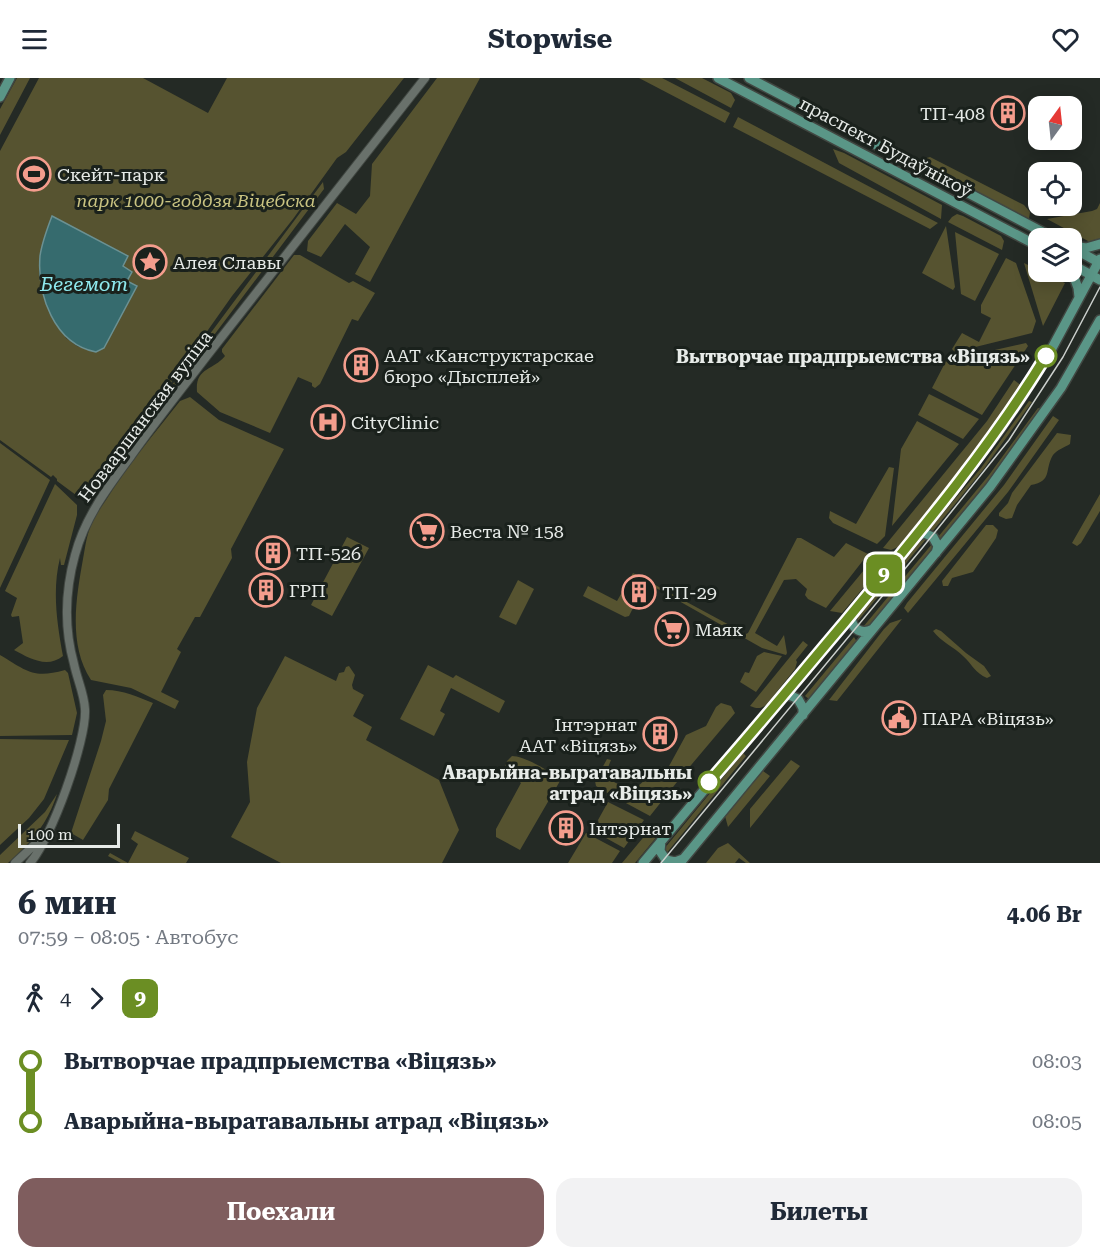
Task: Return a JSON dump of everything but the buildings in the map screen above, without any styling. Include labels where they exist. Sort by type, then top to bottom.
[{"type":"main road","points":[[0,97],[10,78]]},
{"type":"main road","name":"праспект Будаўнікоў","points":[[718,78],[1028,241]]},
{"type":"main road","name":"праспект Будаўнікоў","points":[[751,79],[1035,228]]},
{"type":"main road","points":[[1082,248],[1100,244]]},
{"type":"main road","points":[[644,862],[916,537],[997,433],[1051,350],[1079,297],[1096,277],[1099,261],[1082,252]]},
{"type":"main road","points":[[1082,270],[1096,277]]},
{"type":"main road","points":[[1076,282],[1079,297]]},
{"type":"main road","points":[[661,841],[660,851],[666,860],[682,861],[990,487],[1061,388],[1100,320]]},
{"type":"main road","points":[[916,537],[924,533],[932,536],[937,543],[936,553]]},
{"type":"main road","points":[[852,613],[852,624],[856,629],[862,632],[873,629]]},
{"type":"main road","points":[[782,697],[789,695],[798,699],[802,705],[803,715]]},
{"type":"main road","points":[[644,862],[657,859],[663,863]]},
{"type":"street","name":"Новааршанская вуліца","points":[[30,863],[37,856],[50,831],[73,767],[85,719],[84,699],[72,657],[66,615],[74,557],[90,516],[105,491],[171,401],[425,78]]},
{"type":"street","points":[[746,93],[751,79]]},
{"type":"street","points":[[817,130],[824,117]]},
{"type":"street","points":[[951,201],[957,188]]},
{"type":"street","name":"Новааршанская вуліца","points":[[15,863],[50,831]]},
{"type":"green space","points":[[17,78],[30,78],[0,135],[0,109]]},
{"type":"green space","name":"парк 1000-годдзя Віцебска","points":[[39,78],[143,78],[208,113],[227,78],[404,78],[346,152],[337,158],[293,219],[232,296],[165,391],[99,475],[88,496],[84,498],[80,496],[80,498],[57,481],[53,475],[51,477],[0,440],[0,151]],"holes":[[[41,254],[127,281],[136,286],[88,350],[66,338],[42,291],[39,272]]]},
{"type":"green space","points":[[437,78],[480,78],[370,282],[355,274],[370,247],[345,224],[321,257],[307,251],[308,241],[337,203],[356,214],[370,196],[372,164]]},
{"type":"green space","points":[[639,78],[662,78],[730,113],[725,123]]},
{"type":"green space","points":[[675,78],[702,78],[731,93],[735,100],[731,108]]},
{"type":"green space","points":[[738,117],[938,223],[930,229],[733,127]]},
{"type":"green space","points":[[833,149],[942,205],[941,219],[839,163]]},
{"type":"green space","points":[[930,157],[1024,205],[1028,210],[1029,219],[973,194],[920,160]]},
{"type":"green space","points":[[323,182],[324,189],[169,395],[166,393]]},
{"type":"green space","points":[[1100,203],[1100,241],[1086,247],[1088,241],[1082,238],[1082,228],[1064,228],[1047,219],[1082,216],[1082,213],[1097,209]]},
{"type":"green space","points":[[957,214],[1001,236],[1004,241],[1002,250],[948,222]]},
{"type":"green space","points":[[946,226],[955,287],[953,290],[922,273]]},
{"type":"green space","points":[[955,232],[999,254],[975,301],[961,294]]},
{"type":"green space","points":[[294,255],[300,255],[349,283],[353,281],[375,293],[358,321],[352,319],[320,384],[315,388],[312,383],[298,377],[270,433],[220,412],[197,392],[197,384],[206,370],[225,356],[222,349]]},
{"type":"green space","points":[[1006,258],[1016,263],[1036,321],[1032,333],[955,352],[952,349],[962,333],[979,342],[991,318],[981,313],[981,305]]},
{"type":"green space","points":[[1024,263],[1028,265],[1028,276]]},
{"type":"green space","points":[[1030,282],[1063,282],[1065,283],[1043,326]]},
{"type":"green space","points":[[1026,343],[1028,346],[982,415],[932,388],[946,361]]},
{"type":"green space","points":[[1014,380],[1022,386],[996,427],[898,547],[891,550],[883,548],[987,421]]},
{"type":"green space","points":[[929,394],[979,419],[963,439],[918,415]]},
{"type":"green space","points":[[190,397],[219,420],[284,449],[231,549],[232,558],[200,617],[195,617],[177,649],[181,652],[161,692],[179,701],[175,709],[131,688],[91,680],[79,652],[76,605],[91,524],[123,474],[161,425],[180,401]]},
{"type":"green space","points":[[1029,401],[1032,402],[983,470],[932,532],[928,531],[981,468]]},
{"type":"green space","points":[[1038,408],[1041,409],[992,477],[939,540],[938,537],[989,475]]},
{"type":"green space","points":[[1053,416],[1059,420],[1008,492],[908,613],[904,608],[907,603],[1004,485]]},
{"type":"green space","points":[[917,421],[959,444],[892,526],[901,449]]},
{"type":"green space","points":[[1057,433],[1071,435],[1070,444],[1053,455],[1045,478],[1031,485],[1017,505],[1012,518],[1006,519],[999,516],[1012,493]]},
{"type":"green space","points":[[0,443],[50,480],[0,588]]},
{"type":"green space","points":[[889,467],[894,468],[885,536],[877,544],[833,523],[829,518],[830,511],[856,524]]},
{"type":"green space","points":[[55,484],[77,505],[77,515],[64,565],[61,565],[60,558],[56,582],[57,619],[63,656],[51,662],[44,662],[14,650],[23,643],[19,616],[12,617],[11,615],[17,598],[5,591]]},
{"type":"green space","points":[[1100,494],[1100,511],[1077,546],[1072,543]]},
{"type":"green space","points":[[986,525],[993,525],[998,530],[996,538],[973,572],[952,578],[948,586],[943,586],[942,581]]},
{"type":"green space","points":[[347,537],[369,548],[332,616],[311,605]]},
{"type":"green space","points":[[797,538],[801,538],[834,557],[846,543],[868,554],[826,608],[808,599],[805,595],[807,589],[796,579],[784,580],[755,633],[777,646],[784,635],[786,655],[762,648],[649,584],[643,588],[638,586],[631,606],[633,608],[629,616],[625,617],[583,596],[588,586],[617,601],[633,573],[746,634]]},
{"type":"green space","points":[[923,538],[927,538],[857,622],[858,616]]},
{"type":"green space","points":[[932,544],[933,549],[869,626],[863,627]]},
{"type":"green space","points":[[874,558],[877,562],[876,573],[842,613],[830,611]]},
{"type":"green space","points":[[518,580],[534,589],[516,625],[499,617]]},
{"type":"green space","points":[[902,619],[837,701],[829,700],[884,629],[890,623]]},
{"type":"green space","points":[[936,629],[984,666],[991,676],[987,678],[979,674],[966,659],[936,635],[933,631]]},
{"type":"green space","points":[[854,637],[857,642],[809,699],[805,696]]},
{"type":"green space","points":[[803,641],[808,645],[796,660],[795,669],[767,704],[759,708],[750,706]]},
{"type":"green space","points":[[764,652],[782,656],[756,692],[740,682],[745,672],[749,673],[757,656]]},
{"type":"green space","points":[[0,655],[31,672],[45,674],[65,670],[68,673],[77,713],[72,735],[0,736]]},
{"type":"green space","points":[[285,656],[336,681],[339,673],[344,672],[349,666],[355,675],[353,689],[364,695],[353,716],[372,727],[366,740],[439,780],[459,830],[442,863],[281,863],[231,837],[250,802],[247,762],[257,708]]},
{"type":"green space","points":[[428,665],[453,678],[456,675],[505,701],[499,713],[451,688],[440,711],[445,714],[434,736],[400,719]]},
{"type":"green space","points":[[106,690],[136,696],[153,703],[109,789],[108,800],[83,840],[71,833],[106,721],[103,695]]},
{"type":"green space","points":[[721,703],[731,706],[735,713],[681,777],[672,775],[668,768],[686,735],[706,726],[716,707]]},
{"type":"green space","points":[[0,739],[69,740],[44,799],[29,818],[0,845]]},
{"type":"green space","points":[[743,753],[746,756],[665,855],[664,849]]},
{"type":"green space","points":[[512,756],[538,765],[560,781],[520,850],[496,837],[496,829],[521,783],[504,769]]},
{"type":"green space","points":[[607,759],[611,760],[605,775],[606,778],[618,784],[619,791],[615,795],[596,786],[595,781]]},
{"type":"green space","points":[[791,760],[800,766],[750,828],[750,809]]},
{"type":"green space","points":[[763,771],[770,776],[728,827],[725,816]]},
{"type":"green space","points":[[656,772],[677,782],[650,816],[624,802],[628,795],[646,779],[650,780]]},
{"type":"green space","points":[[57,794],[43,824],[31,840],[8,863],[0,863],[0,855],[45,812]]},
{"type":"green space","points":[[608,802],[644,820],[624,848],[597,833],[600,828],[598,820]]},
{"type":"green space","points":[[652,827],[658,830],[659,834],[635,863],[622,863]]},
{"type":"green space","points":[[135,831],[189,858],[186,863],[128,863],[138,844],[131,839]]},
{"type":"green space","points":[[586,833],[620,851],[612,863],[568,863]]},
{"type":"green space","points":[[728,843],[750,863],[739,858],[735,863],[706,863],[718,848]]},
{"type":"green space","points":[[110,853],[128,863],[121,863],[108,856]]},
{"type":"water","name":"Бегемот","points":[[52,216],[128,256],[123,266],[132,272],[127,281],[137,286],[104,348],[96,352],[81,347],[69,339],[51,316],[45,301],[40,256]]},
{"type":"tram line","points":[[661,863],[1009,440],[1063,357],[1100,287]]},
{"type":"bus line","name":"9","points":[[709,782],[916,537],[997,433],[1046,356]]},
{"type":"place","name":"ТП-408","points":[[1008,113]]},
{"type":"place","name":"Скейт-парк","points":[[34,174]]},
{"type":"place","name":"Алея Славы","points":[[150,262]]},
{"type":"place","name":"Вытворчае прадпрыемства «Віцязь»","points":[[1046,356]]},
{"type":"place","name":"ААТ «Канструктарскае бюро «Дысплей»","points":[[361,365]]},
{"type":"place","name":"CityClinic","points":[[328,422]]},
{"type":"place","name":"Веста № 158","points":[[427,531]]},
{"type":"place","name":"ТП-526","points":[[273,553]]},
{"type":"place","name":"ГРП","points":[[266,590]]},
{"type":"place","name":"ТП-29","points":[[639,592]]},
{"type":"place","name":"Маяк","points":[[672,629]]},
{"type":"place","name":"ПАРА «Віцязь»","points":[[899,718]]},
{"type":"place","name":"Інтэрнат ААТ «Віцязь»","points":[[660,734]]},
{"type":"place","name":"Аварыйна-выратавальны атрад «Віцязь»","points":[[709,782]]},
{"type":"place","name":"Інтэрнат","points":[[566,828]]}]
